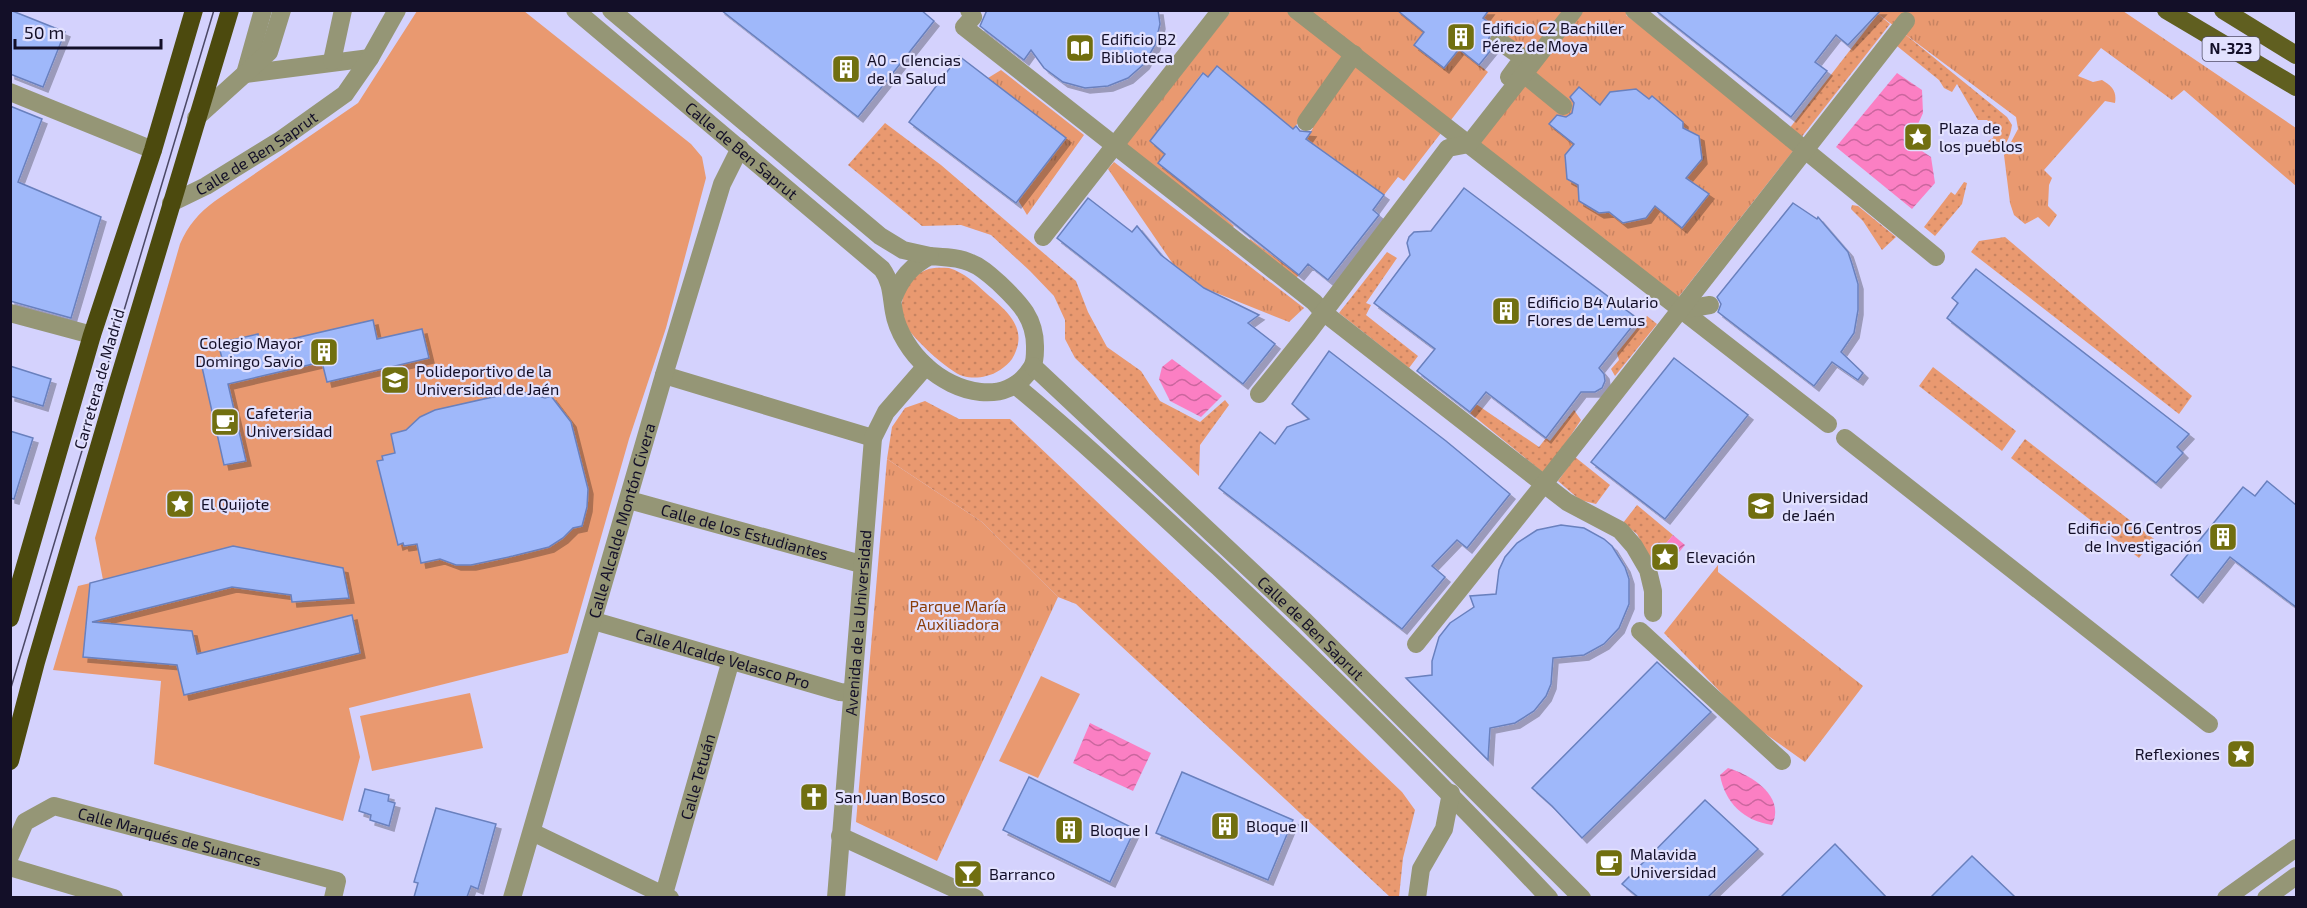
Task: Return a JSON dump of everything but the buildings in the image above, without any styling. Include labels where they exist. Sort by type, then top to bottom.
[{"type":"highway","name":"Carretera de Madrid","points":[[10,618],[92,335],[153,150],[194,10]]},
{"type":"highway","name":"Carretera de Madrid","points":[[10,760],[36,662],[230,10]]},
{"type":"main road","name":"N-323","points":[[2166,10],[2296,87]]},
{"type":"main road","name":"N-323","points":[[2223,10],[2296,55]]},
{"type":"street","points":[[245,74],[263,10]]},
{"type":"street","points":[[196,118],[269,52],[282,10]]},
{"type":"street","points":[[332,61],[343,10]]},
{"type":"street","name":"Calle de Ben Saprut","points":[[171,203],[206,186],[279,141],[345,94],[370,58],[397,10]]},
{"type":"street","name":"Calle de Ben Saprut","points":[[575,10],[882,269],[889,279],[893,299]]},
{"type":"street","name":"Calle de Ben Saprut","points":[[611,10],[880,236],[903,250],[930,256]]},
{"type":"street","points":[[969,10],[973,17],[964,27],[1567,502],[1620,530],[1634,546],[1648,570],[1653,591],[1653,614]]},
{"type":"street","points":[[1043,237],[1221,10]]},
{"type":"street","points":[[1296,10],[1828,424]]},
{"type":"street","points":[[1259,394],[1448,148],[1466,141],[1525,75],[1574,10]]},
{"type":"street","points":[[1634,10],[1936,257]]},
{"type":"street","points":[[1416,644],[1906,21]]},
{"type":"street","points":[[1466,141],[1523,58],[1499,41]]},
{"type":"street","points":[[1306,122],[1354,54]]},
{"type":"street","points":[[245,74],[332,61],[370,58]]},
{"type":"street","points":[[1525,75],[1563,106]]},
{"type":"street","points":[[10,92],[153,150]]},
{"type":"street","name":"Calle Alcalde Montón Civera","points":[[512,897],[722,184],[740,148]]},
{"type":"street","points":[[930,256],[969,262],[1021,303],[1030,321],[1035,339],[1033,366],[1015,385],[999,393],[970,391],[926,366],[910,347],[900,331],[894,313],[893,299],[908,271],[930,256]]},
{"type":"street","points":[[1680,310],[1710,306]]},
{"type":"street","points":[[10,313],[92,335]]},
{"type":"street","name":"Avenida de la Universidad","points":[[836,897],[861,564],[873,438],[886,412],[926,366]]},
{"type":"street","name":"Calle de Ben Saprut","points":[[1033,366],[1305,621],[1582,897]]},
{"type":"street","points":[[664,375],[873,438]]},
{"type":"street","name":"Calle de Ben Saprut","points":[[1015,385],[1068,429],[1157,510],[1318,661],[1450,793],[1549,897]]},
{"type":"street","points":[[1845,438],[2209,724]]},
{"type":"street","name":"Calle de los Estudiantes","points":[[629,500],[861,564]]},
{"type":"street","name":"Calle Alcalde Velasco Pro","points":[[594,621],[840,692],[851,693]]},
{"type":"street","points":[[1640,631],[1782,761]]},
{"type":"street","name":"Calle Tetuán","points":[[667,896],[731,660]]},
{"type":"street","points":[[1417,897],[1421,869],[1444,830],[1450,793]]},
{"type":"street","name":"Calle Marqués de Suances","points":[[10,856],[25,822],[54,806],[337,881],[333,897]]},
{"type":"street","points":[[532,832],[667,896]]},
{"type":"street","points":[[840,836],[975,897]]},
{"type":"street","points":[[2226,897],[2296,848]]},
{"type":"street","points":[[10,867],[114,897]]},
{"type":"street","points":[[2266,897],[2296,876]]},
{"type":"green space","points":[[1629,10],[1626,15],[1690,64],[1793,151],[1677,299],[1479,142],[1535,69],[1503,33],[1483,18],[1489,11]]},
{"type":"green space","name":"Polideportivo de la Universidad de Jaén","points":[[417,11],[524,11],[691,144],[702,157],[706,178],[666,328],[629,439],[568,653],[349,708],[360,757],[343,821],[154,764],[161,681],[53,670],[78,586],[103,580],[95,538],[183,237],[194,220],[215,201],[358,103]]},
{"type":"green space","points":[[1231,11],[1411,11],[1406,17],[1424,32],[1414,45],[1444,68],[1459,49],[1488,72],[1404,181],[1398,177],[1384,195],[1306,139],[1313,128],[1301,119],[1293,129],[1217,66],[1208,77],[1202,73],[1150,141],[1165,154],[1158,163],[1234,226],[1231,229],[1248,243],[1250,239],[1299,275],[1293,281],[1122,149]]},
{"type":"green space","points":[[1874,11],[2123,11],[2296,128],[2296,186],[2184,90],[2172,100],[2101,48],[2078,76],[2093,82],[2102,80],[2106,82],[2114,92],[2115,103],[2105,101],[2044,170],[2052,178],[2049,185],[2048,206],[2057,215],[2049,227],[2038,217],[2025,224],[2014,215],[2010,203],[2004,155],[2018,129],[2016,117]]},
{"type":"green space","points":[[1878,14],[1890,24],[1800,139],[1789,129]]},
{"type":"green space","points":[[1906,35],[2007,117],[2012,125],[2010,134],[1997,154],[1988,141],[1993,138],[1996,128],[1987,120],[1978,120],[1957,84],[1952,92],[1944,88],[1939,80],[1897,46]]},
{"type":"green space","points":[[1001,70],[1084,135],[1027,215],[1018,200],[1066,138],[988,78]]},
{"type":"green space","points":[[885,123],[941,165],[1076,281],[1088,312],[1107,347],[1141,371],[1160,401],[1200,422],[1225,400],[1229,405],[1200,445],[1199,476],[1075,358],[1065,339],[1065,320],[1054,296],[991,235],[961,225],[922,226],[848,165]]},
{"type":"green space","points":[[1114,162],[1304,308],[1289,322],[1204,288],[1173,264],[1108,169]]},
{"type":"green space","points":[[1964,182],[1967,183],[1962,204],[1935,236],[1924,227],[1951,192],[1955,195]]},
{"type":"green space","points":[[1852,205],[1858,206],[1896,237],[1882,250],[1863,221],[1851,209]]},
{"type":"green space","points":[[2005,237],[2192,396],[2179,414],[1971,252],[1979,241]]},
{"type":"green space","points":[[1387,252],[1397,258],[1366,303],[1371,305],[1366,315],[1418,356],[1409,368],[1339,313]]},
{"type":"green space","points":[[949,268],[969,279],[995,300],[1014,322],[1017,330],[1017,348],[1012,359],[993,374],[975,378],[957,373],[922,345],[909,330],[902,317],[902,301],[913,279],[929,269]]},
{"type":"green space","points":[[1647,316],[1657,324],[1615,376],[1611,369],[1619,360],[1617,353]]},
{"type":"green space","points":[[1933,367],[2016,431],[2002,451],[1919,386]]},
{"type":"green space","points":[[925,401],[959,419],[1010,419],[1402,792],[1415,810],[1403,858],[1399,897],[1390,897],[1076,604],[1058,597],[982,522],[887,459],[892,427],[905,408]]},
{"type":"green space","points":[[1476,404],[1539,447],[1546,438],[1550,441],[1574,410],[1581,420],[1545,474],[1470,413]]},
{"type":"green space","points":[[2025,439],[2154,539],[2139,558],[2011,458]]},
{"type":"green space","points":[[1575,457],[1610,485],[1596,504],[1580,500],[1558,481]]},
{"type":"green space","name":"Parque María Auxiliadora","points":[[887,459],[982,522],[1058,597],[937,861],[856,822]]},
{"type":"green space","points":[[1637,505],[1673,535],[1653,559],[1648,555],[1637,534],[1623,523]]},
{"type":"green space","points":[[1718,565],[1718,572],[1863,686],[1805,762],[1749,722],[1664,633]]},
{"type":"green space","points":[[1041,676],[1080,694],[1038,778],[999,761]]},
{"type":"green space","points":[[470,693],[483,748],[372,771],[360,716]]},
{"type":"water","points":[[1897,73],[1922,90],[1923,113],[1913,135],[1916,147],[1931,157],[1935,183],[1912,209],[1836,147]]},
{"type":"water","points":[[1172,359],[1222,396],[1201,417],[1170,401],[1159,379],[1162,367]]},
{"type":"water","points":[[1673,535],[1685,545],[1665,569],[1653,559]]},
{"type":"water","points":[[1090,723],[1151,753],[1133,791],[1073,763]]},
{"type":"water","points":[[1728,768],[1756,781],[1764,788],[1774,805],[1775,815],[1772,825],[1745,815],[1731,802],[1720,775]]},
{"type":"tram line","points":[[10,691],[214,10]]},
{"type":"place","name":"Edificio C2 Bachiller Pérez de Moya","points":[[1461,37]]},
{"type":"place","name":"Edificio B2 Biblioteca","points":[[1080,48]]},
{"type":"place","name":"A0 - CIencias de la Salud","points":[[846,69]]},
{"type":"place","name":"Plaza de los pueblos","points":[[1918,137]]},
{"type":"place","name":"Edificio B4 Aulario Flores de Lemus","points":[[1506,311]]},
{"type":"place","name":"Colegio Mayor Domingo Savio","points":[[324,352]]},
{"type":"place","name":"Polideportivo de la Universidad de Jaén","points":[[395,380]]},
{"type":"place","name":"Cafeteria Universidad","points":[[225,422]]},
{"type":"place","name":"El Quijote","points":[[180,504]]},
{"type":"place","name":"Universidad de Jaén","points":[[1761,506]]},
{"type":"place","name":"Edificio C6 Centros de Investigación","points":[[2223,537]]},
{"type":"place","name":"Elevación","points":[[1665,557]]},
{"type":"place","name":"Reflexiones","points":[[2241,754]]},
{"type":"place","name":"San Juan Bosco","points":[[814,797]]},
{"type":"place","name":"Bloque II","points":[[1225,826]]},
{"type":"place","name":"Bloque I","points":[[1069,830]]},
{"type":"place","name":"Malavida Universidad","points":[[1609,863]]},
{"type":"place","name":"Barranco","points":[[968,874]]}]
